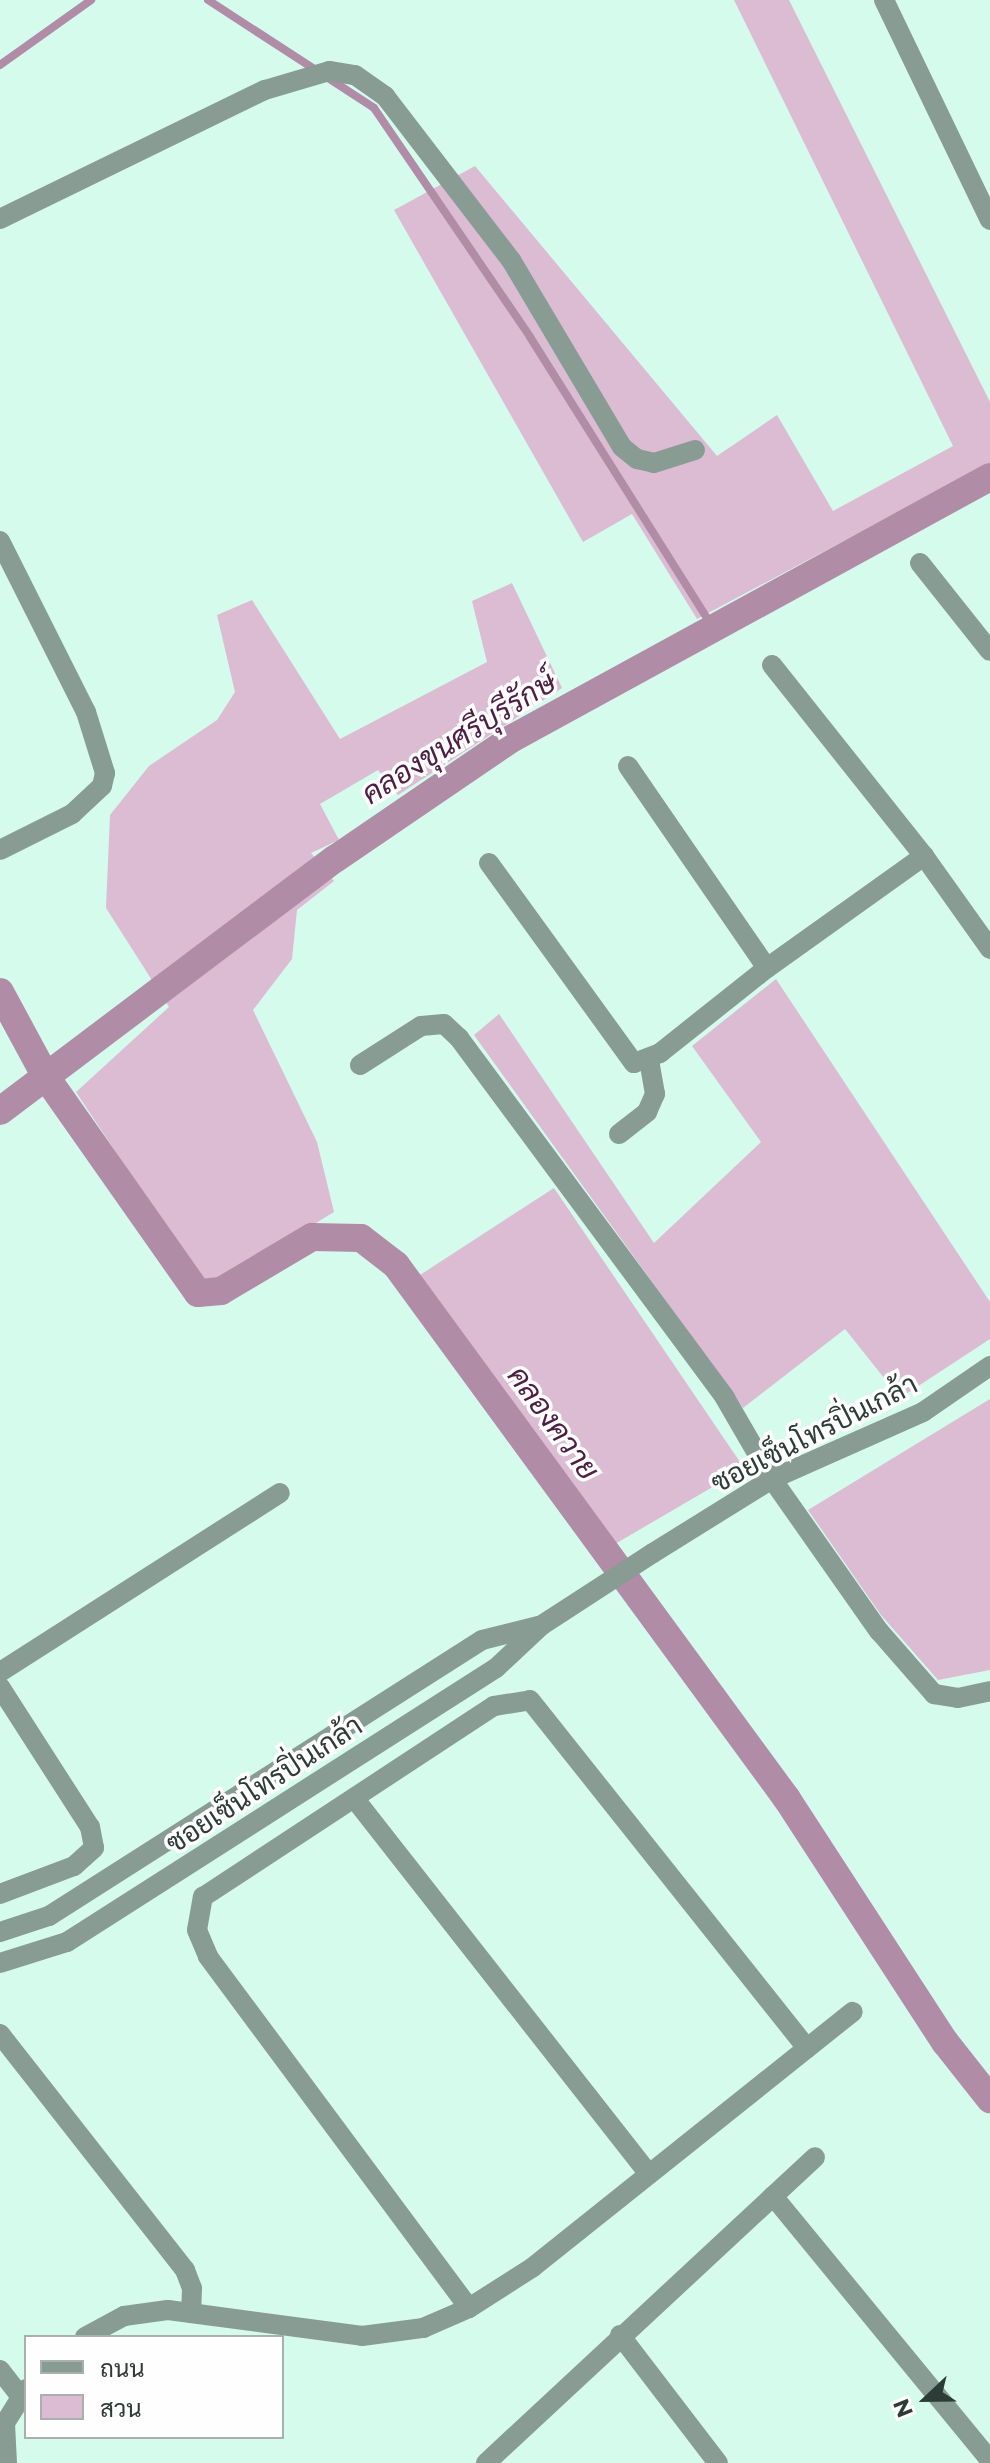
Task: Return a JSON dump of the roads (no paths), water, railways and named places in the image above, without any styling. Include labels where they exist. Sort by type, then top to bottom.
[{"type":"street","points":[[884,0],[990,220]]},
{"type":"street","points":[[0,219],[265,90],[329,71],[355,75],[385,96],[511,260],[622,447],[637,459],[654,463],[695,450]]},
{"type":"street","points":[[0,541],[86,712],[105,773],[102,786],[72,814],[0,850]]},
{"type":"street","points":[[920,563],[990,651]]},
{"type":"street","points":[[772,665],[924,856],[990,949]]},
{"type":"street","points":[[628,766],[767,968]]},
{"type":"street","points":[[489,863],[634,1063],[649,1061],[767,968],[924,856]]},
{"type":"street","points":[[360,1065],[421,1026],[444,1024],[459,1038],[725,1398],[772,1479],[879,1631],[934,1694],[958,1698],[990,1691]]},
{"type":"street","points":[[619,1134],[647,1112],[655,1094],[649,1061]]},
{"type":"street","name":"ซอยเซ็นโทรปิ่นเกล้า","points":[[0,1963],[67,1942],[496,1668],[542,1625],[653,1553],[772,1479],[923,1412],[990,1366]]},
{"type":"street","points":[[0,1672],[280,1493]]},
{"type":"street","name":"ซอยเซ็นโทรปิ่นเกล้า","points":[[0,1932],[49,1916],[482,1640],[542,1625]]},
{"type":"street","points":[[0,1687],[90,1827],[94,1848],[74,1866],[0,1894]]},
{"type":"street","points":[[469,2308],[208,1956],[197,1930],[203,1897],[494,1706],[530,1700],[807,2048]]},
{"type":"street","points":[[354,1798],[649,2174]]},
{"type":"street","points":[[89,2335],[124,2316],[168,2310],[362,2336],[423,2328],[469,2308],[533,2267],[853,2012]]},
{"type":"street","points":[[0,2034],[185,2270],[192,2288],[191,2313]]},
{"type":"street","points":[[486,2463],[620,2335],[815,2157]]},
{"type":"street","points":[[773,2196],[990,2460]]},
{"type":"street","points":[[620,2335],[718,2463]]},
{"type":"street","points":[[0,2370],[24,2393],[3,2422],[7,2463]]},
{"type":"waterway","points":[[0,65],[91,0]]},
{"type":"waterway","points":[[208,0],[374,108],[530,337],[716,632]]},
{"type":"waterway","name":"คลองขุนศรีบุรีรักษ์","points":[[0,1111],[335,859],[511,739],[990,477]]},
{"type":"waterway","name":"คลองควาย","points":[[0,992],[46,1077],[198,1293],[221,1291],[312,1237],[361,1238],[396,1265],[787,1799],[945,2042],[990,2099]]}]
